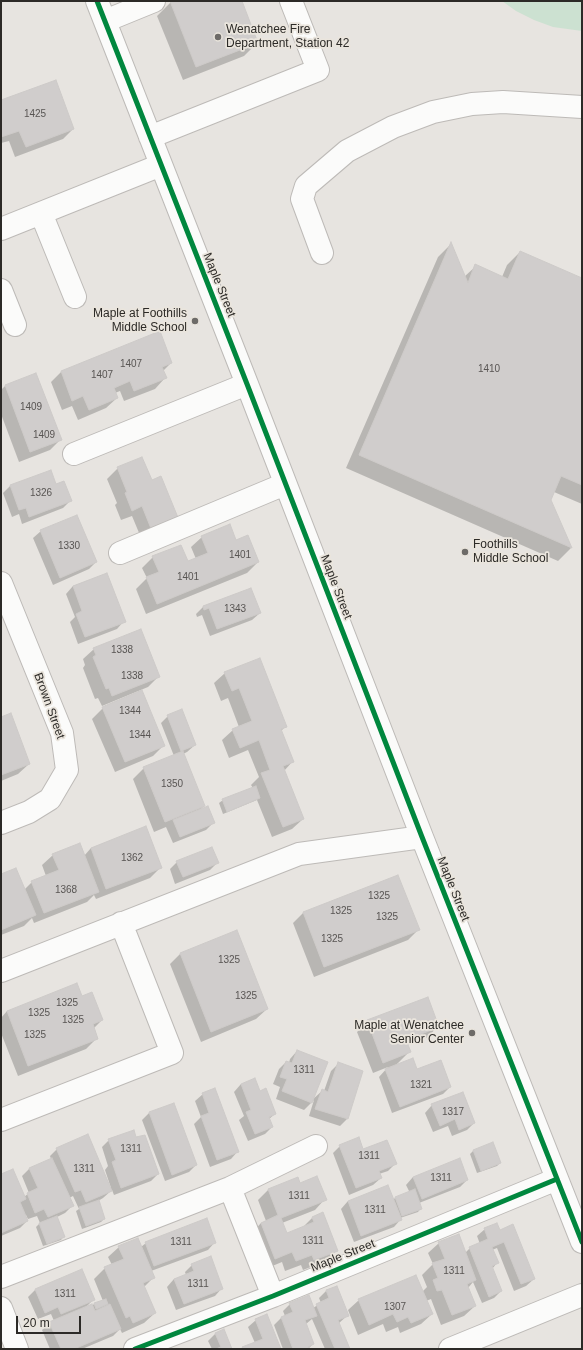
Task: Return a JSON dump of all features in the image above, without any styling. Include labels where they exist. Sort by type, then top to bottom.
[{"type":"street","points":[[101,11],[154,1]]},
{"type":"street","points":[[150,137],[318,70],[291,1]]},
{"type":"street","name":"Maple Street","points":[[101,11],[422,837],[582,1242]]},
{"type":"street","points":[[322,253],[302,199],[306,186],[347,151],[393,127],[433,112],[472,104],[503,102],[582,106]]},
{"type":"street","points":[[1,229],[161,165]]},
{"type":"street","points":[[41,213],[75,298]]},
{"type":"street","points":[[1,290],[15,325]]},
{"type":"street","points":[[74,454],[247,384]]},
{"type":"street","points":[[120,553],[286,484]]},
{"type":"street","name":"Brown Street","points":[[1,583],[62,733],[68,770],[50,800],[29,812],[1,823]]},
{"type":"street","points":[[1,971],[299,854],[422,837]]},
{"type":"street","points":[[1,1120],[172,1053],[121,923]]},
{"type":"street","points":[[1,1277],[230,1188],[316,1146]]},
{"type":"street","name":"Maple Street","points":[[135,1349],[273,1296],[557,1179]]},
{"type":"street","points":[[230,1188],[273,1296]]},
{"type":"street","points":[[450,1349],[582,1295]]},
{"type":"street","points":[[1,1308],[17,1349]]},
{"type":"green space","points":[[502,1],[582,1],[582,31],[553,27],[534,20],[516,11]]},
{"type":"building","points":[[170,1],[242,1],[258,43],[196,67]]},
{"type":"building","points":[[56,80],[74,129],[26,147],[19,131],[1,137],[1,100]]},
{"type":"building","points":[[451,242],[468,283],[475,264],[508,279],[520,251],[582,278],[582,485],[561,476],[551,500],[572,548],[359,455]]},
{"type":"building","points":[[160,331],[172,363],[162,367],[167,378],[134,391],[130,381],[114,388],[118,398],[89,410],[83,396],[72,401],[61,371]]},
{"type":"building","points":[[36,373],[62,440],[30,452],[5,385]]},
{"type":"building","points":[[142,457],[152,480],[161,476],[179,520],[152,531],[142,506],[132,511],[125,493],[127,492],[117,467]]},
{"type":"building","points":[[51,470],[56,484],[64,481],[72,501],[29,517],[26,508],[19,510],[10,485]]},
{"type":"building","points":[[77,515],[97,562],[60,578],[40,530]]},
{"type":"building","points":[[230,524],[236,540],[248,535],[259,562],[157,604],[146,577],[159,572],[152,556],[181,545],[188,561],[208,553],[201,536]]},
{"type":"building","points":[[107,573],[126,622],[85,637],[76,614],[82,611],[73,586]]},
{"type":"building","points":[[251,588],[261,613],[217,629],[209,608],[204,610],[203,606]]},
{"type":"building","points":[[141,629],[160,677],[112,696],[109,688],[106,689],[93,657],[96,655],[93,648]]},
{"type":"building","points":[[260,658],[287,727],[281,729],[294,762],[283,766],[304,819],[283,827],[261,773],[270,770],[259,740],[240,748],[232,729],[252,721],[239,688],[232,691],[224,672]]},
{"type":"building","points":[[142,690],[165,746],[125,762],[102,707]]},
{"type":"building","points":[[182,709],[196,745],[181,751],[167,715]]},
{"type":"building","points":[[11,713],[30,764],[1,775],[1,717]]},
{"type":"building","points":[[183,751],[205,806],[165,822],[143,767]]},
{"type":"building","points":[[256,786],[260,798],[227,812],[222,799]]},
{"type":"building","points":[[208,806],[215,823],[180,837],[173,820]]},
{"type":"building","points":[[146,826],[162,868],[106,889],[91,848]]},
{"type":"building","points":[[80,843],[99,892],[44,913],[31,881],[59,870],[52,854]]},
{"type":"building","points":[[212,847],[219,863],[183,877],[176,861]]},
{"type":"building","points":[[16,868],[36,915],[1,930],[1,874]]},
{"type":"building","points":[[398,875],[420,930],[324,967],[303,912]]},
{"type":"building","points":[[237,930],[268,1009],[211,1032],[180,953]]},
{"type":"building","points":[[77,983],[82,996],[92,992],[103,1020],[93,1024],[98,1039],[28,1066],[7,1011]]},
{"type":"building","points":[[428,997],[439,1027],[406,1040],[411,1052],[383,1063],[367,1020]]},
{"type":"building","points":[[297,1050],[328,1062],[312,1103],[282,1091],[287,1079],[280,1077],[286,1061],[292,1063]]},
{"type":"building","points":[[413,1058],[417,1069],[441,1060],[451,1087],[400,1107],[385,1069]]},
{"type":"building","points":[[338,1062],[363,1071],[348,1119],[315,1109],[322,1089],[328,1092]]},
{"type":"building","points":[[255,1078],[260,1091],[266,1088],[276,1114],[269,1117],[273,1127],[255,1134],[246,1112],[251,1110],[241,1084]]},
{"type":"building","points":[[215,1088],[239,1152],[217,1160],[201,1116],[209,1113],[202,1093]]},
{"type":"building","points":[[463,1092],[475,1123],[459,1130],[455,1119],[440,1126],[431,1104]]},
{"type":"building","points":[[174,1103],[197,1165],[172,1175],[149,1112]]},
{"type":"building","points":[[134,1130],[136,1137],[145,1135],[159,1174],[121,1188],[112,1162],[116,1160],[108,1139]]},
{"type":"building","points":[[88,1134],[112,1191],[86,1202],[81,1190],[75,1192],[56,1148]]},
{"type":"building","points":[[359,1137],[363,1149],[387,1140],[397,1164],[379,1171],[382,1178],[356,1188],[339,1145]]},
{"type":"building","points":[[493,1142],[501,1163],[481,1171],[473,1150]]},
{"type":"building","points":[[52,1158],[74,1206],[48,1217],[44,1209],[35,1213],[27,1193],[38,1188],[29,1168]]},
{"type":"building","points":[[460,1158],[468,1180],[422,1199],[413,1177]]},
{"type":"building","points":[[13,1169],[26,1199],[20,1202],[28,1221],[1,1233],[1,1174]]},
{"type":"building","points":[[317,1176],[327,1200],[281,1218],[287,1233],[314,1222],[312,1217],[323,1212],[338,1251],[314,1260],[312,1255],[296,1261],[292,1252],[275,1259],[261,1223],[278,1215],[268,1189],[298,1177],[300,1183]]},
{"type":"building","points":[[388,1185],[402,1220],[361,1236],[348,1201]]},
{"type":"building","points":[[415,1189],[422,1209],[402,1216],[395,1197]]},
{"type":"building","points":[[99,1200],[105,1219],[86,1226],[79,1207]]},
{"type":"building","points":[[57,1216],[65,1237],[47,1244],[39,1223]]},
{"type":"building","points":[[207,1218],[216,1243],[154,1266],[145,1242]]},
{"type":"building","points":[[497,1223],[500,1230],[513,1224],[535,1279],[521,1284],[504,1242],[492,1247],[499,1263],[492,1266],[502,1291],[489,1297],[469,1247],[488,1239],[484,1228]]},
{"type":"building","points":[[459,1234],[476,1280],[467,1284],[476,1306],[452,1315],[442,1290],[437,1291],[433,1280],[438,1278],[432,1263],[445,1259],[438,1242]]},
{"type":"building","points":[[138,1238],[155,1278],[143,1283],[156,1313],[133,1323],[130,1316],[126,1318],[104,1267],[124,1259],[118,1246]]},
{"type":"building","points":[[211,1256],[223,1289],[184,1304],[174,1279],[194,1271],[191,1264]]},
{"type":"building","points":[[82,1269],[95,1300],[61,1314],[58,1307],[45,1313],[35,1289]]},
{"type":"building","points":[[416,1275],[433,1314],[411,1323],[408,1317],[397,1322],[393,1314],[369,1325],[358,1299]]},
{"type":"building","points":[[337,1286],[349,1316],[338,1320],[350,1349],[335,1349],[316,1304],[329,1298],[326,1290]]},
{"type":"building","points":[[309,1295],[317,1316],[305,1320],[314,1344],[308,1347],[309,1349],[293,1349],[281,1317],[293,1312],[289,1303]]},
{"type":"building","points":[[106,1299],[108,1304],[96,1309],[94,1303]]},
{"type":"building","points":[[92,1304],[95,1311],[110,1304],[121,1329],[74,1349],[61,1349],[49,1322]]},
{"type":"building","points":[[267,1314],[281,1349],[243,1349],[242,1347],[263,1339],[255,1319]]},
{"type":"building","points":[[224,1329],[232,1349],[216,1349],[221,1347],[215,1333]]},
{"type":"cycle path","points":[[97,1],[422,837],[582,1242]]},
{"type":"cycle path","points":[[135,1349],[273,1296],[557,1179]]},
{"type":"place","name":"Wenatchee Fire Department, Station 42","points":[[218,37]]},
{"type":"place","name":"Maple at Foothills Middle School","points":[[195,321]]},
{"type":"place","name":"Foothills Middle School","points":[[465,552]]},
{"type":"place","name":"Maple at Wenatchee Senior Center","points":[[472,1033]]}]
